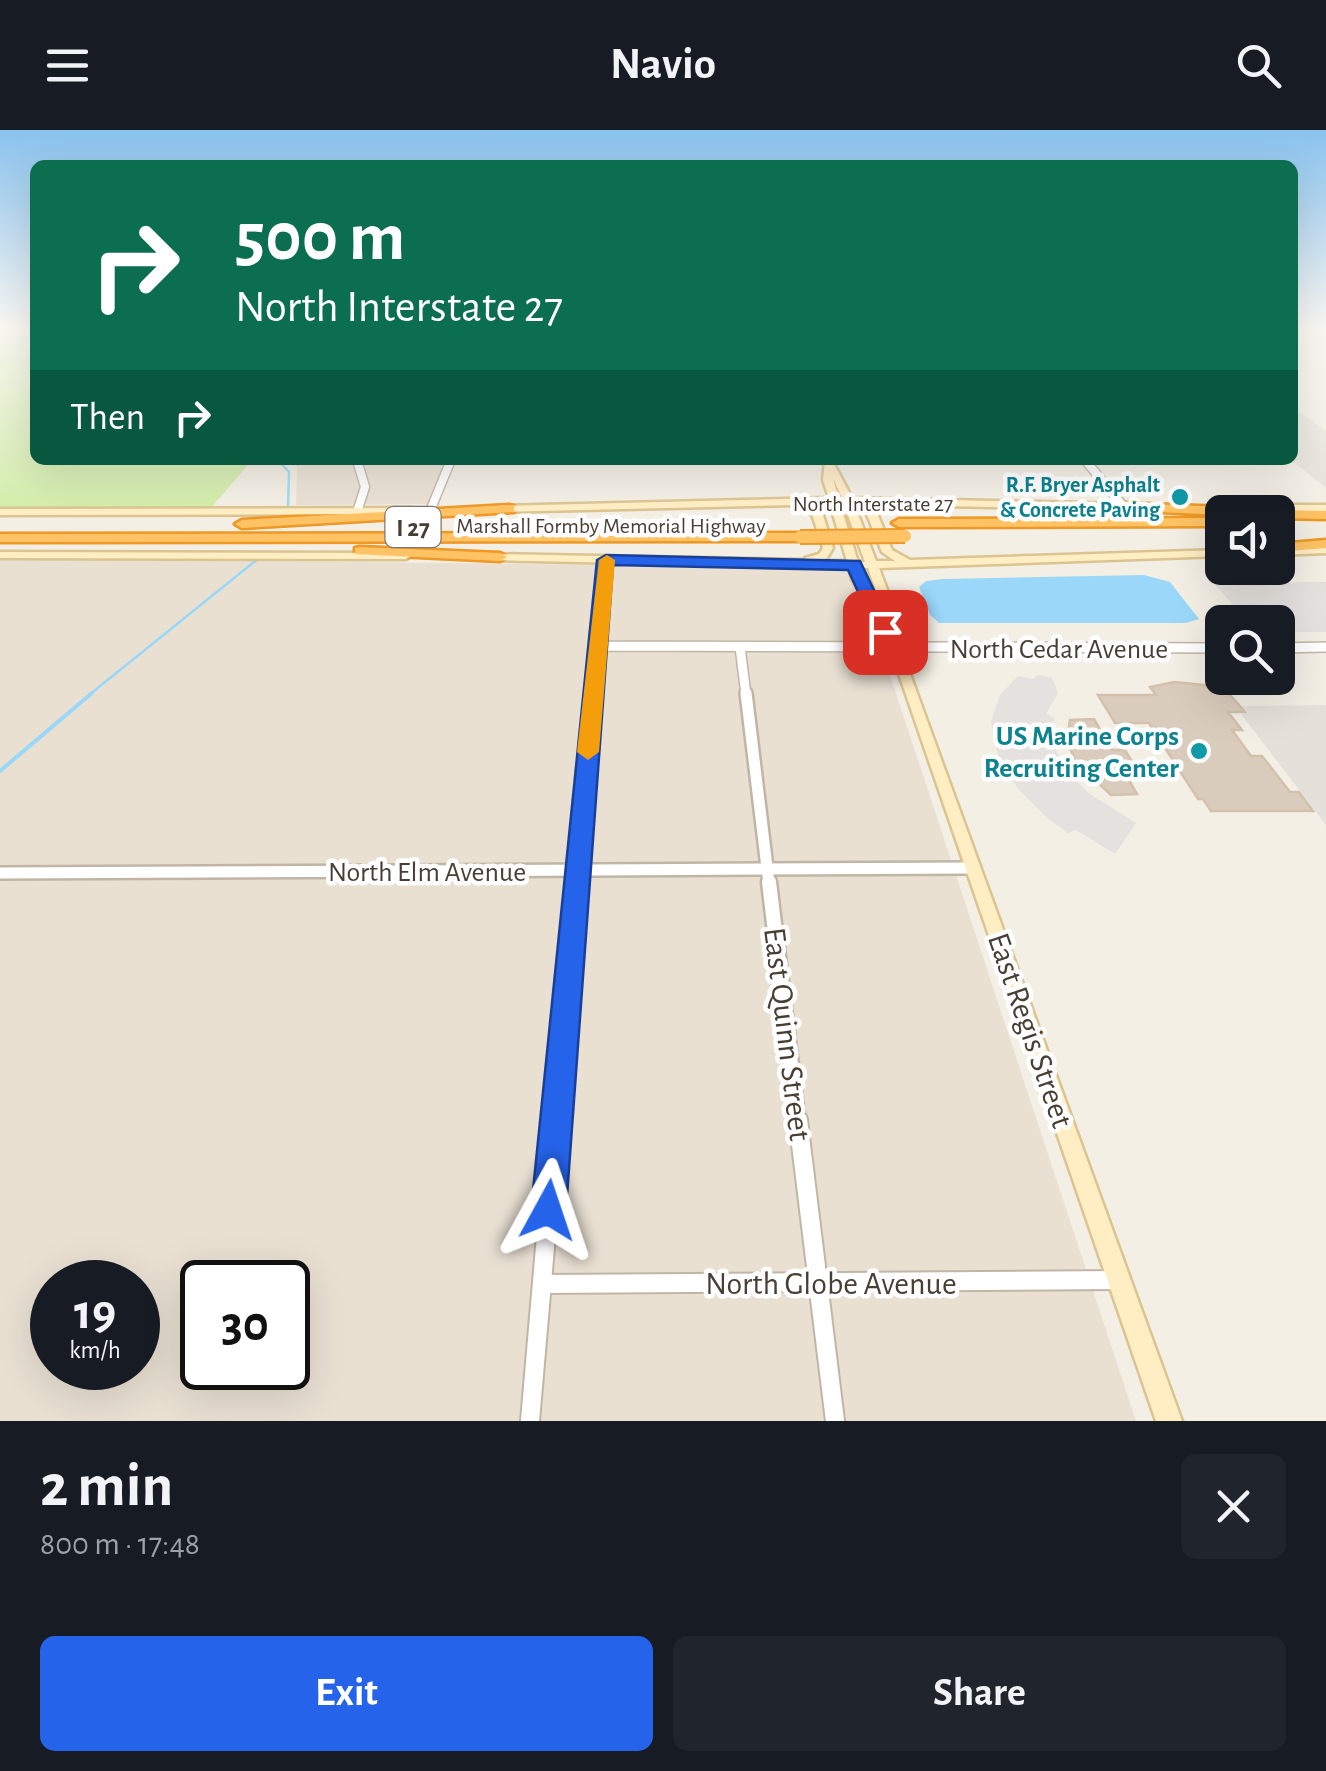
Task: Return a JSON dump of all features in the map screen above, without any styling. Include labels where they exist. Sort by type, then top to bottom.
[{"type":"highway","points":[[1124,506],[1205,510]]},
{"type":"highway","points":[[28,528],[293,522],[509,509]]},
{"type":"highway","points":[[1295,514],[1326,515]]},
{"type":"highway","points":[[1295,520],[1326,515]]},
{"type":"highway","name":"Marshall Formby Memorial Highway","points":[[902,530],[1205,522]]},
{"type":"highway","name":"Marshall Formby Memorial Highway","points":[[0,528],[902,530],[1205,535]]},
{"type":"highway","name":"Marshall Formby Memorial Highway","points":[[0,538],[799,530]]},
{"type":"highway","points":[[1295,535],[1326,534]]},
{"type":"highway","points":[[128,536],[500,557]]},
{"type":"highway","points":[[1295,549],[1326,547]]},
{"type":"main road","name":"East Regis Street","points":[[830,465],[828,480],[854,565],[873,611],[894,644],[1169,1421]]},
{"type":"main road","name":"East Regis Street","points":[[831,465],[892,619],[894,644]]},
{"type":"main road","name":"North Interstate 27","points":[[0,512],[357,512],[848,501],[1124,506],[1326,515]]},
{"type":"main road","points":[[790,563],[819,558],[828,552],[817,512],[796,502]]},
{"type":"main road","points":[[892,502],[870,512],[887,552],[909,564]]},
{"type":"main road","points":[[1,556],[500,557],[872,565],[1205,554]]},
{"type":"street","points":[[357,512],[366,487],[359,465]]},
{"type":"street","points":[[430,511],[450,465]]},
{"type":"street","points":[[1089,465],[1124,506]]},
{"type":"street","points":[[530,1421],[606,560]]},
{"type":"street","name":"North Cedar Avenue","points":[[596,646],[1205,648]]},
{"type":"street","name":"East Quinn Street","points":[[740,647],[835,1421]]},
{"type":"street","points":[[1295,648],[1326,648]]},
{"type":"street","name":"North Elm Avenue","points":[[0,872],[974,868]]},
{"type":"street","name":"North Globe Avenue","points":[[542,1284],[1120,1280]]},
{"type":"shaded area","points":[[1298,411],[1326,431],[1326,488],[1297,465]]},
{"type":"shaded area","points":[[445,465],[428,504],[296,505],[297,466]]},
{"type":"shaded area","points":[[0,558],[842,568],[852,573],[893,684],[1136,1421],[0,1421]]},
{"type":"shaded area","points":[[1326,582],[1326,632],[1295,632],[1295,605],[1233,605],[1215,585],[1295,585]]},
{"type":"shaded area","points":[[1038,675],[1052,678],[1058,693],[1046,714],[1054,718],[1052,741],[1063,765],[1087,792],[1136,823],[1115,854],[1076,830],[1068,833],[1047,818],[1019,790],[999,760],[991,721],[1000,695],[1018,676],[1033,679]]},
{"type":"shaded area","points":[[1326,705],[1326,825],[1241,714],[1249,713],[1242,706]]},
{"type":"green space","points":[[0,390],[30,390],[30,465],[248,465],[211,508],[0,508]]},
{"type":"water","points":[[1144,575],[1170,582],[1199,619],[1186,623],[939,623],[930,615],[919,587],[926,581],[943,579]]},
{"type":"building","name":"US Marine Corps Recruiting Center","points":[[1174,682],[1205,685],[1205,695],[1230,695],[1245,712],[1228,712],[1242,730],[1232,730],[1251,756],[1262,756],[1290,792],[1299,792],[1313,811],[1211,811],[1203,799],[1198,799],[1149,723],[1115,723],[1098,695],[1156,695],[1150,687]]},
{"type":"building","points":[[1094,719],[1112,750],[1125,750],[1137,770],[1123,770],[1137,794],[1111,795],[1075,761],[1067,740],[1070,720]]},
{"type":"waterway","points":[[283,465],[289,472],[288,508]]},
{"type":"waterway","points":[[89,695],[259,558]]},
{"type":"waterway","points":[[0,771],[92,693]]},
{"type":"slow traffic","points":[[588,752],[607,560]]},
{"type":"place","name":"R.F. Bryer Asphalt & Concrete Paving","points":[[1180,497]]},
{"type":"place","name":"US Marine Corps Recruiting Center","points":[[1199,751]]},
{"type":"route","points":[[548,1210],[606,560],[854,565],[885,632]]}]
